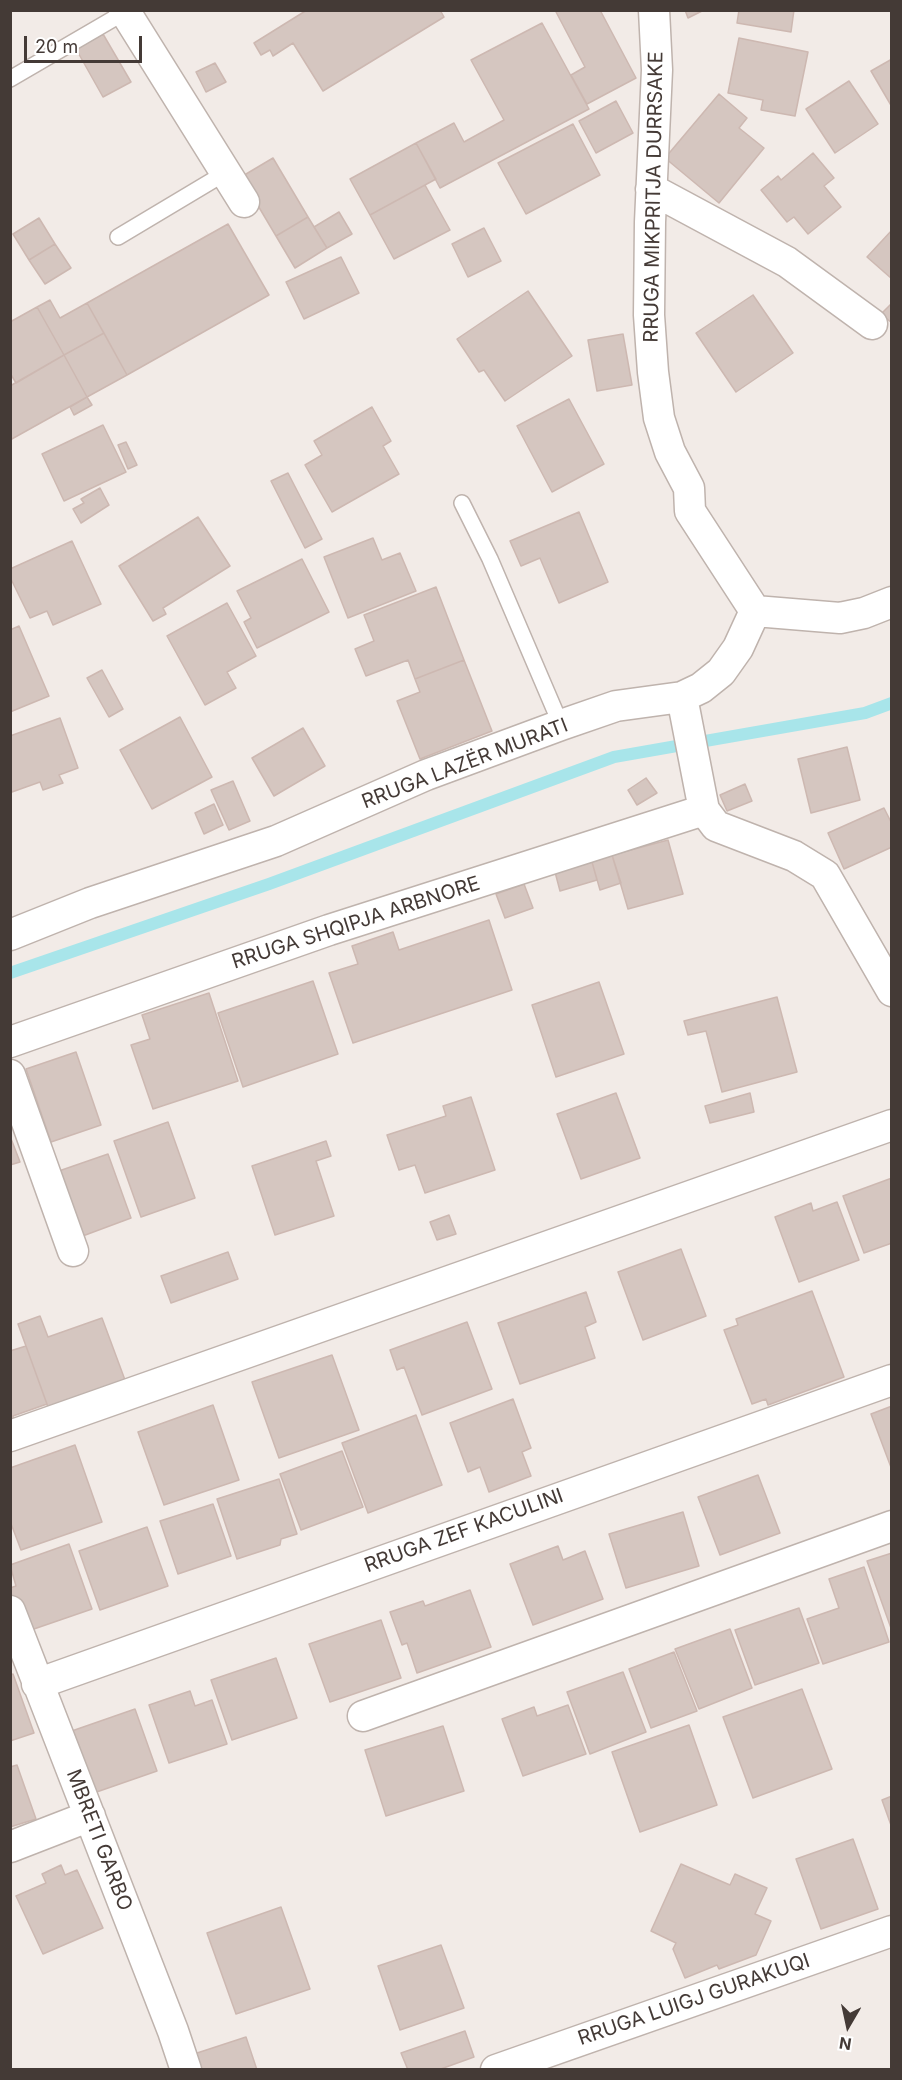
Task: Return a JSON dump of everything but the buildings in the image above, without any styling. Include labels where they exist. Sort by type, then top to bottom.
[{"type":"street","name":"RRUGA MIKPRITJA DURRSAKE","points":[[654,10],[657,70],[651,189],[649,315],[659,418],[670,452],[689,488],[690,511],[755,611]]},
{"type":"street","points":[[125,11],[244,202]]},
{"type":"street","points":[[651,189],[787,262],[872,324]]},
{"type":"street","points":[[755,611],[840,618],[864,614],[891,602]]},
{"type":"street","name":"RRUGA LAZËR MURATI","points":[[10,935],[90,903],[276,841],[426,775],[561,725],[616,706],[682,697],[701,688],[721,672],[738,648],[755,611]]},
{"type":"street","points":[[682,697],[704,810],[716,826],[794,856],[825,875],[891,991]]},
{"type":"street","name":"RRUGA SHQIPJA ARBNORE","points":[[10,1042],[329,930],[704,810]]},
{"type":"street","points":[[10,1074],[73,1251]]},
{"type":"street","points":[[10,1436],[891,1125]]},
{"type":"street","name":"RRUGA ZEF KACULINI","points":[[38,1684],[891,1380]]},
{"type":"street","points":[[363,1716],[891,1526]]},
{"type":"street","name":"MBRETI GARBO","points":[[10,1611],[16,1646],[38,1684],[169,2020],[186,2070]]},
{"type":"street","points":[[10,1847],[90,1816]]},
{"type":"street","name":"RRUGA LUIGJ GURAKUQI","points":[[496,2070],[891,1930]]},
{"type":"lane","points":[[10,79],[125,11]]},
{"type":"lane","points":[[118,237],[225,173]]},
{"type":"lane","points":[[462,503],[490,559],[561,725]]},
{"type":"waterway","points":[[10,973],[269,884],[614,757],[865,713],[892,703]]}]
